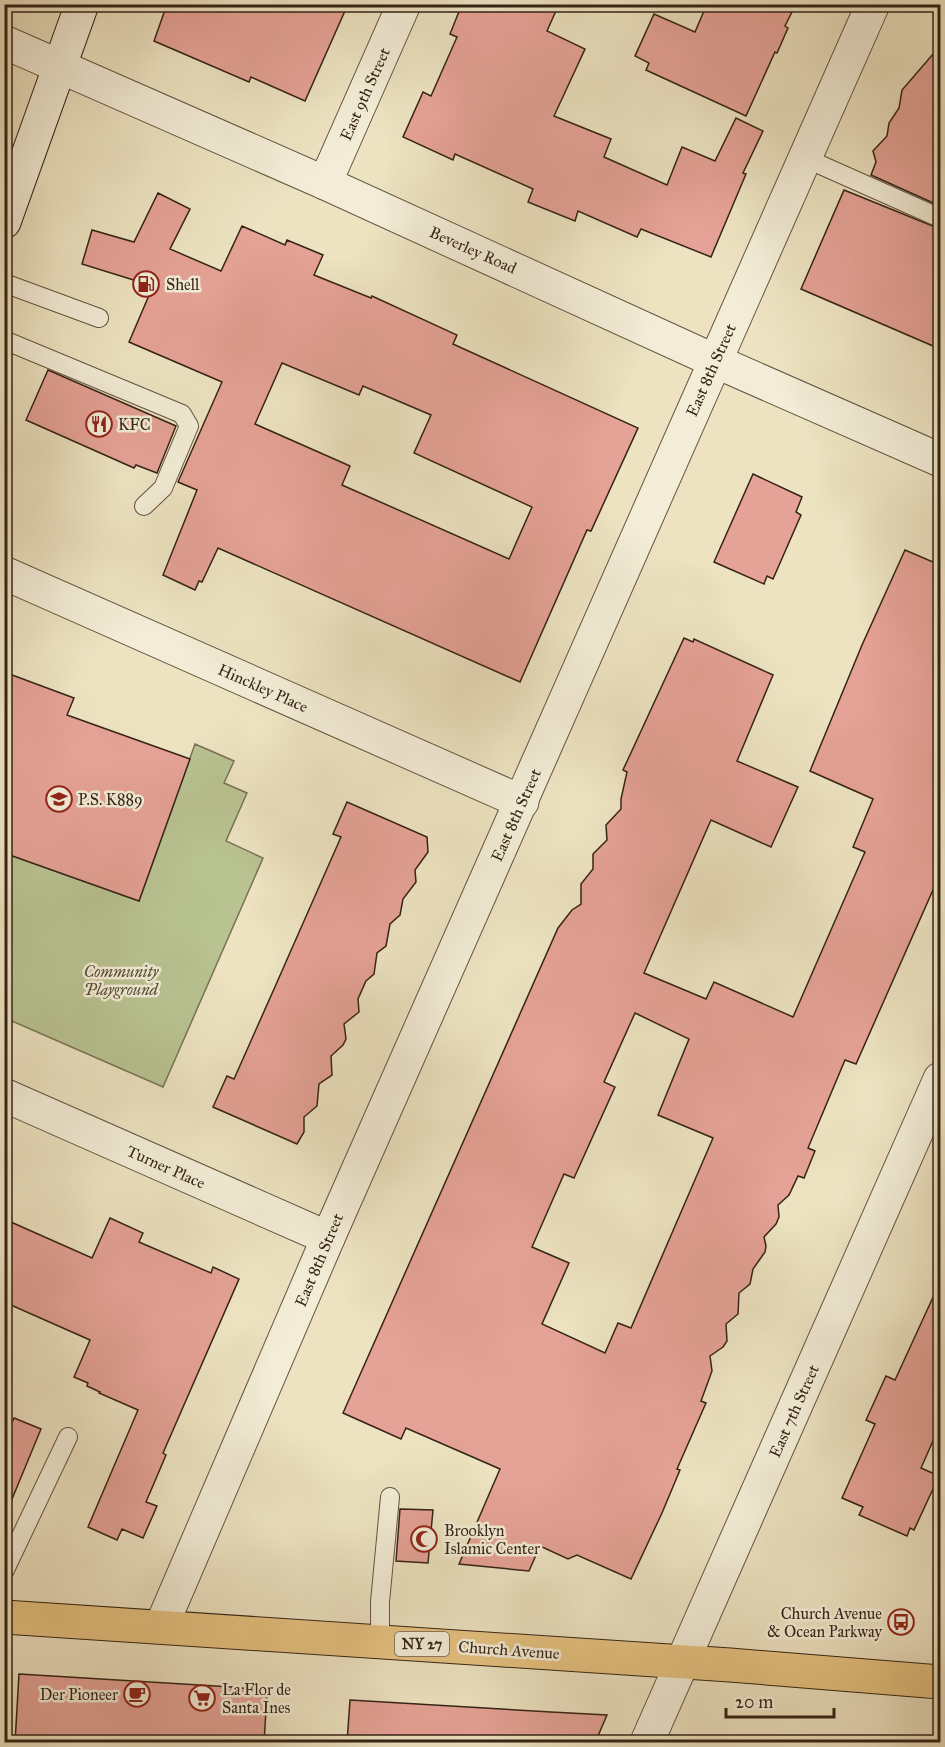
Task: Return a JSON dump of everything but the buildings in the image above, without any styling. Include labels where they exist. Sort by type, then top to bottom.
[{"type":"highway","name":"Church Avenue","points":[[4,1617],[683,1662],[940,1682]]},
{"type":"street","points":[[4,222],[82,4]]},
{"type":"street","name":"East 9th Street","points":[[325,183],[404,4]]},
{"type":"street","name":"East 8th Street","points":[[161,1627],[328,1238],[873,4]]},
{"type":"street","name":"Beverley Road","points":[[4,42],[325,183],[715,361],[940,460]]},
{"type":"street","name":"Hinckley Place","points":[[4,573],[522,802]]},
{"type":"street","name":"East 7th Street","points":[[647,1743],[940,1079]]},
{"type":"street","name":"Turner Place","points":[[4,1095],[328,1238]]},
{"type":"lane","points":[[805,158],[940,218]]},
{"type":"lane","points":[[4,282],[99,318]]},
{"type":"lane","points":[[4,340],[182,414],[189,426],[163,488],[144,506]]},
{"type":"lane","points":[[4,1572],[68,1437]]},
{"type":"lane","points":[[380,1641],[380,1602],[390,1497]]},
{"type":"green space","name":"Community Playground","points":[[195,744],[234,761],[224,783],[247,793],[226,841],[263,858],[163,1087],[5,1018],[4,861],[7,854],[139,901]]},
{"type":"place","name":"Shell","points":[[146,284]]},
{"type":"place","name":"KFC","points":[[99,424]]},
{"type":"place","name":"P.S. K889","points":[[59,799]]},
{"type":"place","name":"Brooklyn Islamic Center","points":[[424,1539]]},
{"type":"place","name":"Church Avenue & Ocean Parkway","points":[[901,1622]]},
{"type":"place","name":"Der Pioneer","points":[[137,1694]]},
{"type":"place","name":"La Flor de Santa Ines","points":[[202,1698]]}]
